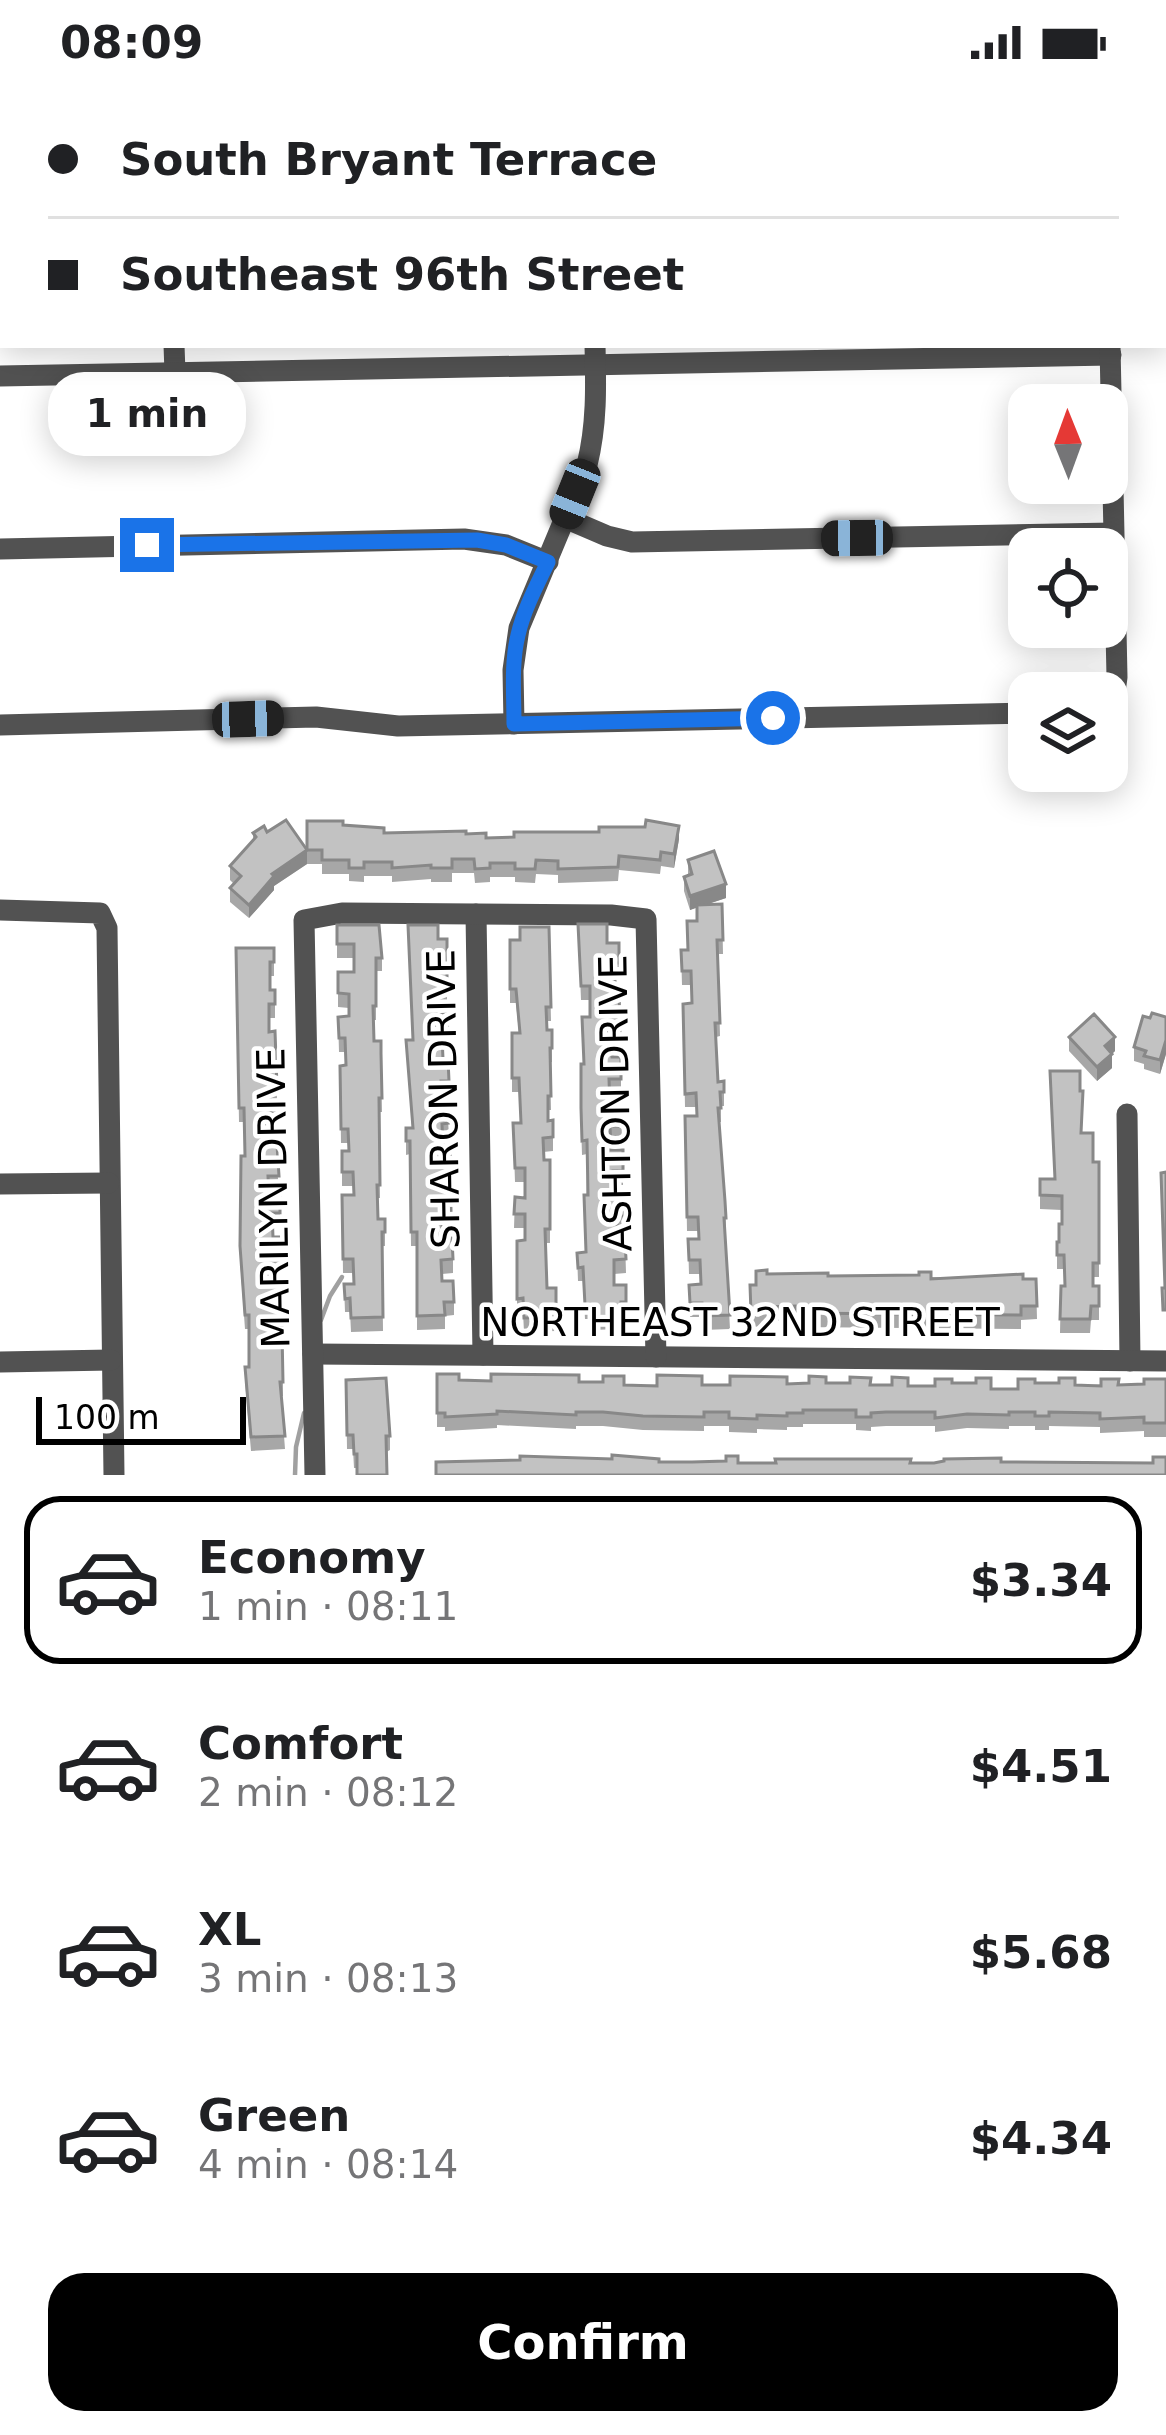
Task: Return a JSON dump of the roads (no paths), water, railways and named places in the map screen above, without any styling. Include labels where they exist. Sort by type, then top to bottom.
[{"type":"street","points":[[174,348],[175,373]]},
{"type":"street","points":[[0,376],[595,355],[1111,350],[1113,528]]},
{"type":"street","points":[[514,724],[517,639],[592,447],[595,355]]},
{"type":"street","points":[[565,518],[632,542],[1008,535]]},
{"type":"street","points":[[0,549],[477,540],[506,545],[548,562]]},
{"type":"street","points":[[0,724],[316,717],[398,726],[1008,713]]},
{"type":"street","points":[[0,910],[100,913],[109,938],[114,1475]]},
{"type":"street","name":"MARILYN DRIVE","points":[[315,1475],[304,920],[342,913],[476,914]]},
{"type":"street","name":"ASHTON DRIVE","points":[[476,914],[646,919],[656,1357]]},
{"type":"street","name":"SHARON DRIVE","points":[[476,914],[483,1355]]},
{"type":"street","points":[[1127,1114],[1130,1361]]},
{"type":"street","points":[[0,1184],[109,1183]]},
{"type":"street","name":"NORTHEAST 32ND STREET","points":[[313,1354],[1166,1361]]},
{"type":"street","points":[[0,1362],[111,1360]]},
{"type":"waterway","points":[[321,1320],[342,1277]]},
{"type":"waterway","points":[[295,1475],[304,1413]]}]
